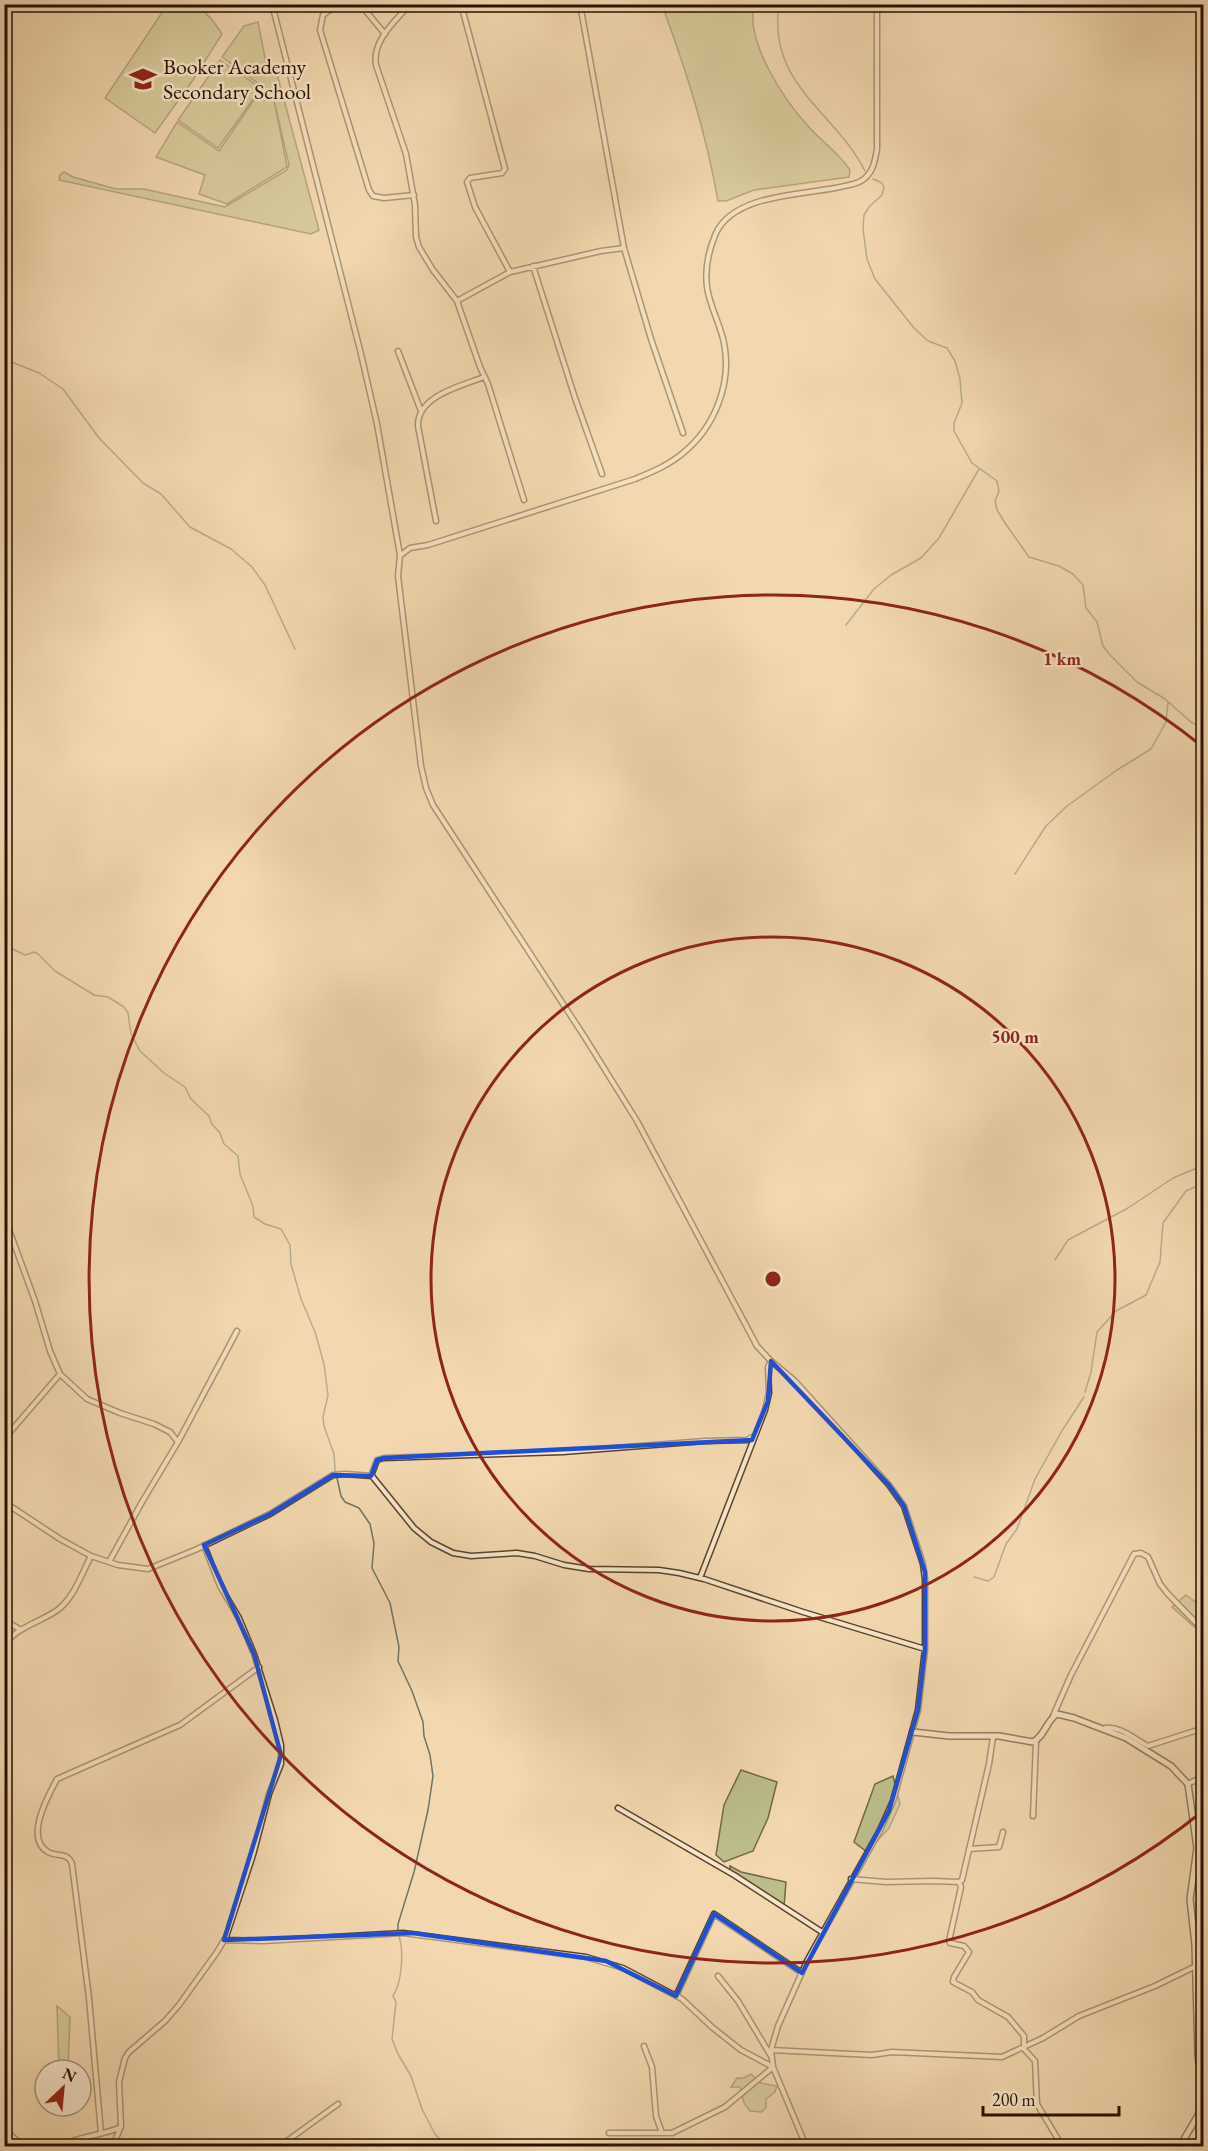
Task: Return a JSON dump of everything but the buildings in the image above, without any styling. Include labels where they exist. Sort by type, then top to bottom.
[{"type":"street","points":[[272,4],[364,364],[377,424],[400,555],[398,576],[421,766],[433,805],[638,1121],[758,1346],[843,1432],[904,1506],[924,1572],[925,1649],[918,1710],[890,1810],[822,1932],[778,2026],[771,2050],[773,2067],[806,2146]]},
{"type":"street","points":[[338,4],[323,15],[320,30],[369,190],[373,196],[379,198],[414,195]]},
{"type":"street","points":[[360,4],[385,34]]},
{"type":"street","points":[[410,4],[378,43],[376,65],[406,154],[414,195],[416,237],[419,247],[457,301],[524,500]]},
{"type":"street","points":[[460,4],[505,169],[502,173],[470,178],[467,182],[475,207],[510,272]]},
{"type":"street","points":[[580,4],[624,248],[651,339],[683,433]]},
{"type":"street","points":[[400,555],[410,548],[635,479],[672,461],[693,443],[719,403],[724,390],[727,368],[724,342],[707,289],[706,270],[714,240],[722,224],[734,212],[745,207],[785,195],[859,182],[872,169],[877,149],[877,4]]},
{"type":"street","points":[[457,301],[510,272],[624,248]]},
{"type":"street","points":[[533,266],[602,474]]},
{"type":"street","points":[[398,351],[421,411]]},
{"type":"street","points":[[436,521],[418,426],[418,415],[442,394],[484,377]]},
{"type":"street","points":[[4,1216],[60,1374],[87,1399],[170,1432],[177,1434],[184,1432]]},
{"type":"street","points":[[109,1562],[184,1432],[237,1330]]},
{"type":"street","points":[[700,1578],[768,1401],[770,1387],[768,1367],[771,1361]]},
{"type":"street","points":[[4,1439],[60,1374]]},
{"type":"street","points":[[170,1432],[178,1442]]},
{"type":"street","points":[[371,1476],[377,1460],[384,1458],[563,1452],[747,1440],[754,1436]]},
{"type":"street","points":[[4,1502],[53,1536],[91,1556],[109,1562],[148,1569],[270,1514],[333,1476],[339,1474],[371,1476],[414,1528],[431,1542],[453,1553],[471,1556],[517,1553],[564,1565],[612,1570],[659,1570],[700,1578],[925,1649]]},
{"type":"street","points":[[113,2146],[121,2126],[119,2082],[125,2058],[179,2005],[224,1940],[233,1919],[269,1794],[281,1764],[281,1744],[259,1667],[245,1631],[220,1586],[204,1545]]},
{"type":"street","points":[[1034,1816],[1036,1742],[1053,1717],[1071,1676],[1134,1554],[1141,1553],[1148,1557],[1164,1589],[1203,1631]]},
{"type":"street","points":[[4,1648],[11,1637],[47,1618],[65,1602],[91,1556]]},
{"type":"street","points":[[4,1620],[21,1630]]},
{"type":"street","points":[[101,2133],[89,1998],[72,1864],[66,1857],[51,1853],[42,1846],[38,1836],[40,1816],[57,1779],[180,1725],[259,1667]]},
{"type":"street","points":[[1053,1717],[1057,1714],[1104,1728],[1126,1738],[1171,1766],[1188,1784],[1197,1848],[1190,1899],[1200,1985],[1198,2054],[1203,2074]]},
{"type":"street","points":[[1104,1728],[1111,1727],[1124,1731],[1148,1746],[1203,1728]]},
{"type":"street","points":[[913,1732],[999,1736],[1036,1742]]},
{"type":"street","points":[[959,1882],[962,1880],[989,1764],[993,1737]]},
{"type":"street","points":[[1188,1784],[1203,1776]]},
{"type":"street","points":[[618,1808],[734,1875],[822,1932]]},
{"type":"street","points":[[969,1849],[999,1847],[1003,1832]]},
{"type":"street","points":[[852,1879],[886,1882],[959,1882]]},
{"type":"street","points":[[959,1882],[961,1887],[949,1941],[964,1946],[969,1952],[953,1982],[1008,2017],[1024,2036],[1023,2046],[1035,2061],[1037,2104],[1062,2146]]},
{"type":"street","points":[[676,1996],[714,1914],[802,1973]]},
{"type":"street","points":[[224,1940],[263,1941],[319,1936],[413,1933],[606,1961],[676,1996],[695,2009],[713,2028],[741,2050],[773,2067]]},
{"type":"street","points":[[1195,1945],[1203,1942]]},
{"type":"street","points":[[771,2050],[872,2055],[892,2052],[1002,2057],[1053,2033],[1079,2016],[1155,1986],[1196,1966]]},
{"type":"street","points":[[718,1976],[738,2001],[772,2057]]},
{"type":"street","points":[[644,2046],[652,2067],[656,2116],[662,2133]]},
{"type":"street","points":[[609,2133],[672,2133],[725,2107],[773,2067]]},
{"type":"street","points":[[280,2146],[338,2104]]},
{"type":"street","points":[[1180,2146],[1203,2105]]},
{"type":"street","points":[[61,2146],[83,2136],[112,2131],[121,2126]]},
{"type":"street","points":[[4,2129],[23,2146]]},
{"type":"highlighted area","points":[[771,1361],[889,1485],[904,1506],[925,1572],[925,1649],[918,1710],[889,1811],[802,1973],[714,1914],[676,1996],[606,1961],[413,1933],[224,1940],[281,1755],[254,1654],[204,1545],[270,1514],[333,1475],[371,1476],[377,1460],[384,1458],[752,1440],[768,1401]]},
{"type":"green space","points":[[167,5],[187,5],[200,9],[222,34],[155,133],[105,98]]},
{"type":"green space","points":[[662,5],[754,5],[755,35],[778,86],[798,115],[846,164],[850,170],[849,177],[754,190],[726,201],[718,201],[708,150],[695,102]]},
{"type":"green space","points":[[258,22],[267,68],[271,64],[275,66],[319,230],[311,234],[59,180],[60,175],[64,172],[73,177],[116,189],[144,189],[225,207],[287,170],[289,165],[274,100],[287,167],[227,204],[199,194],[205,175],[156,157],[177,122],[219,151],[263,87],[222,57],[244,26]]},
{"type":"green space","points":[[220,60],[261,88],[218,148],[178,120]]},
{"type":"green space","points":[[1186,1595],[1202,1607],[1200,1620],[1203,1626],[1200,1632],[1172,1607]]},
{"type":"green space","points":[[741,1770],[777,1782],[768,1818],[753,1851],[724,1862],[716,1855],[724,1805]]},
{"type":"green space","points":[[893,1776],[900,1804],[889,1828],[867,1852],[854,1842],[875,1784]]},
{"type":"green space","points":[[730,1866],[741,1872],[786,1882],[784,1907],[730,1873]]},
{"type":"green space","points":[[57,2006],[70,2017],[68,2058],[59,2058]]},
{"type":"green space","points":[[751,2074],[761,2083],[777,2086],[775,2092],[766,2099],[766,2108],[761,2112],[750,2111],[744,2103],[740,2087],[731,2087],[737,2078],[744,2078]]},
{"type":"waterway","points":[[779,4],[778,32],[783,56],[793,77],[852,150],[865,171]]},
{"type":"waterway","points":[[873,179],[882,183],[884,188],[882,195],[864,215],[863,229],[867,259],[875,279],[914,328],[928,341],[947,348],[955,361],[960,379],[962,403],[954,423],[954,431],[972,463],[997,481],[999,491],[995,501],[997,510],[1029,557],[1059,566],[1073,574],[1083,585],[1086,608],[1097,622],[1103,646],[1111,656],[1137,682],[1165,699],[1191,722],[1204,729]]},
{"type":"waterway","points":[[4,359],[39,373],[63,389],[99,438],[143,483],[161,494],[190,527],[231,549],[252,567],[265,585],[295,649]]},
{"type":"waterway","points":[[846,625],[874,589],[891,575],[921,558],[939,538],[979,469]]},
{"type":"waterway","points":[[1015,874],[1046,826],[1067,806],[1151,749],[1166,722],[1168,702]]},
{"type":"waterway","points":[[4,945],[25,955],[34,952],[38,954],[55,971],[94,995],[108,997],[124,1007],[128,1013],[131,1034],[140,1051],[164,1073],[185,1087],[191,1099],[209,1116],[224,1144],[238,1156],[240,1174],[253,1206],[254,1217],[265,1224],[281,1229],[290,1245],[291,1264],[324,1364],[328,1395],[323,1417],[324,1426],[334,1454],[341,1496],[345,1502],[359,1508],[370,1524],[374,1543],[372,1568],[390,1603],[399,1647],[398,1661],[423,1722],[424,1736],[430,1755],[433,1776],[428,1810],[398,1931]]},
{"type":"waterway","points":[[1055,1260],[1068,1240],[1128,1208],[1173,1178],[1204,1165]]},
{"type":"waterway","points":[[1085,1392],[1091,1372],[1097,1332],[1116,1311],[1146,1295],[1160,1262],[1163,1223],[1186,1191],[1204,1183]]},
{"type":"waterway","points":[[974,1577],[988,1581],[994,1577],[1006,1544],[1017,1529],[1035,1479],[1084,1397]]},
{"type":"waterway","points":[[399,1936],[401,1967],[393,1996],[396,2002],[392,2039],[411,2076],[422,2109],[435,2134],[446,2146]]},
{"type":"place","name":"Booker Academy Secondary School","points":[[143,79]]}]
